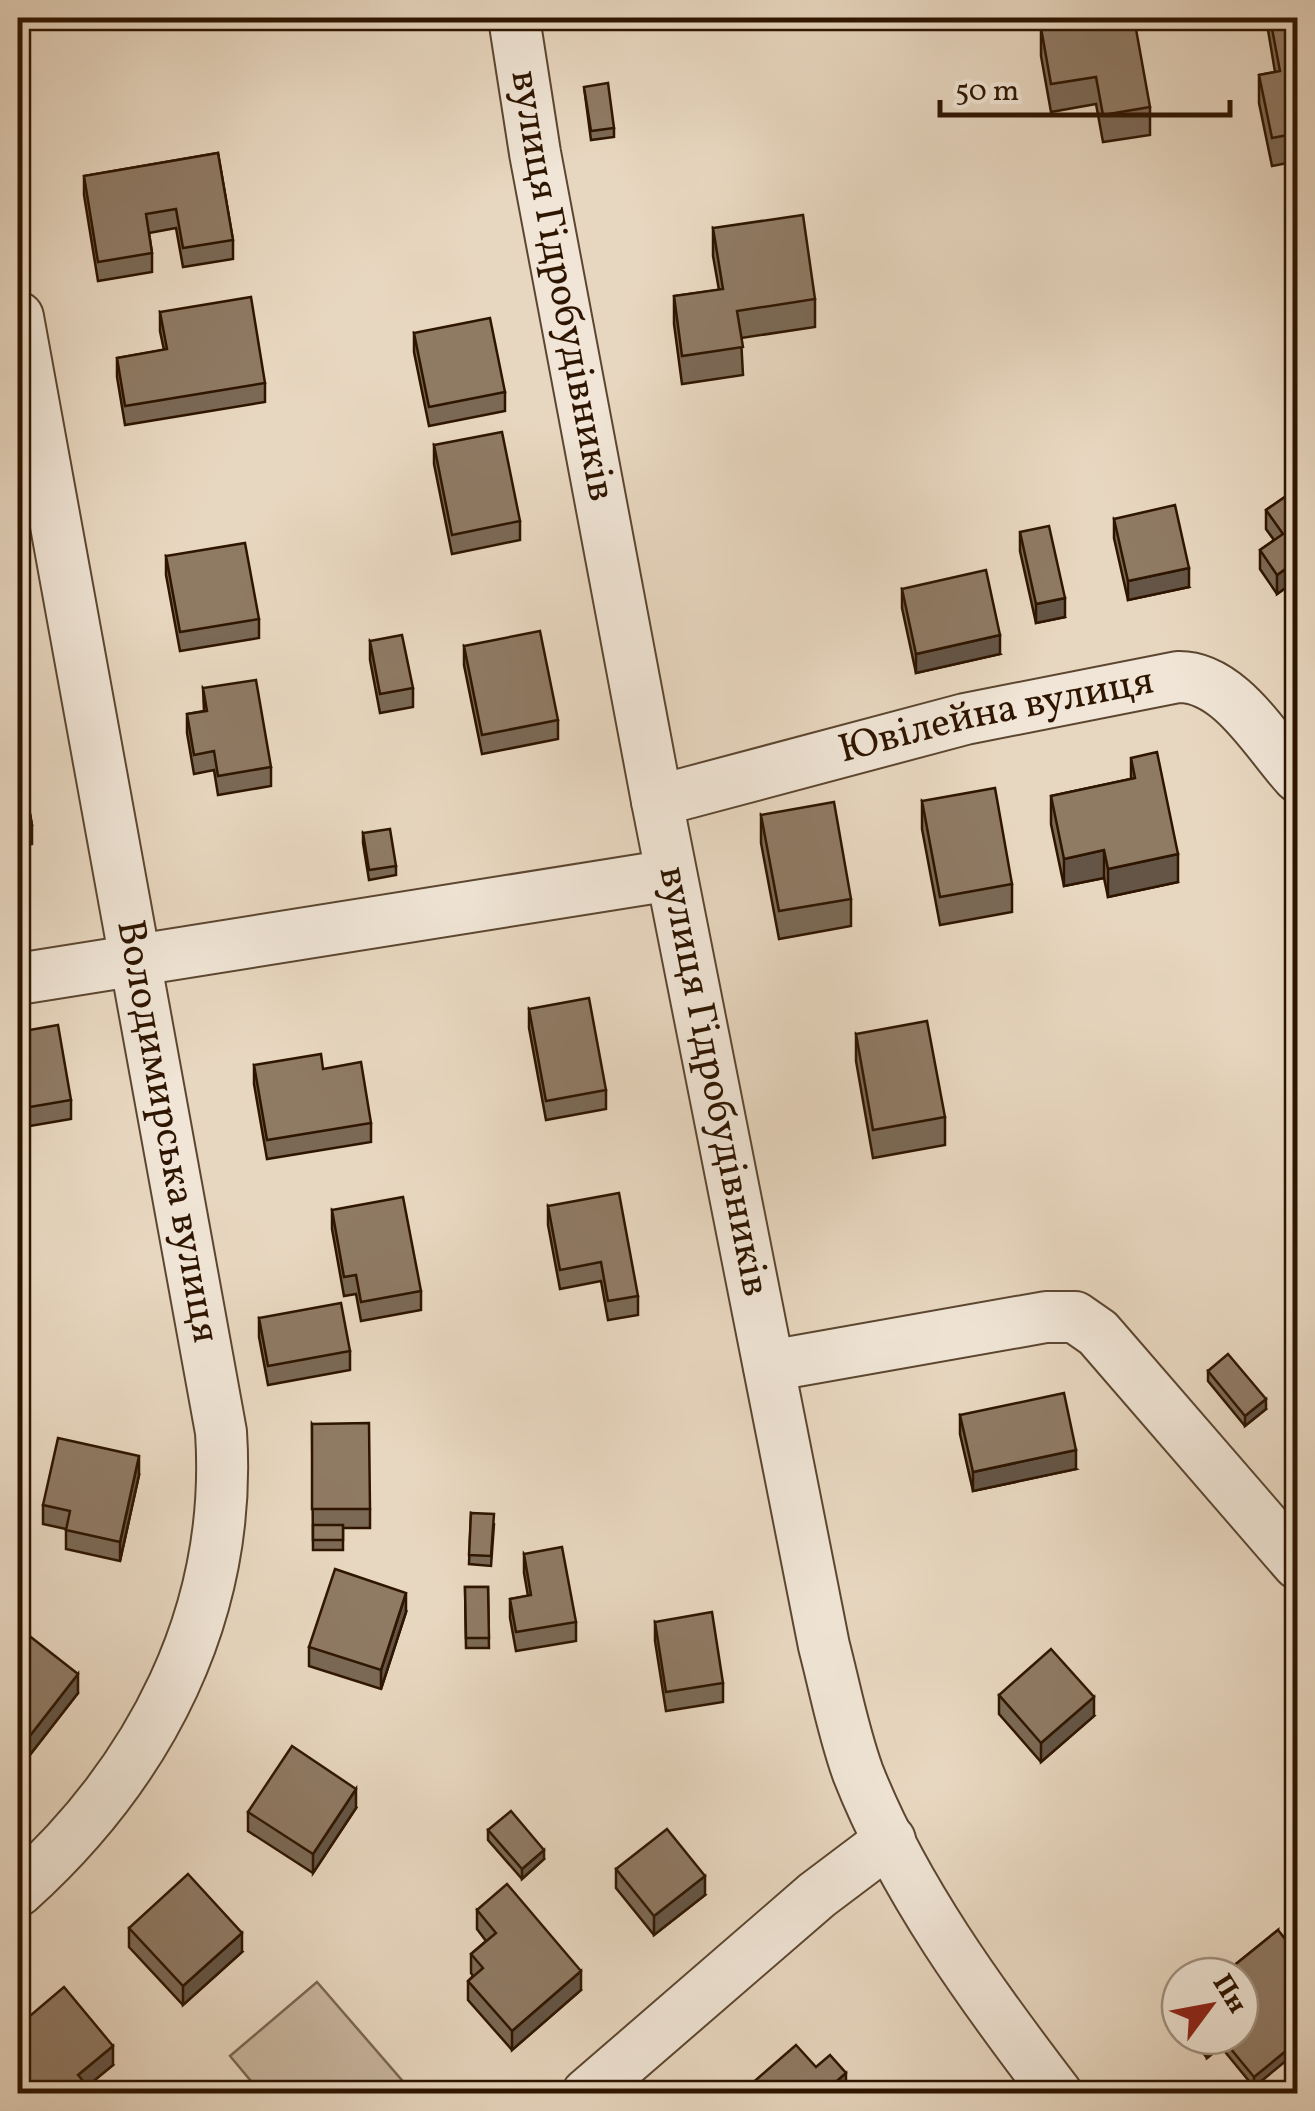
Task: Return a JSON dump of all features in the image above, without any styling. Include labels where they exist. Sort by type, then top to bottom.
[{"type":"street","name":"вулиця Гідробудівників","points":[[514,18],[539,173],[671,875],[824,1646],[848,1740],[890,1840],[980,1987],[1057,2094]]},
{"type":"street","name":"Володимирська вулиця","points":[[18,317],[222,1432],[221,1526],[207,1600],[162,1713],[92,1818],[18,1891]]},
{"type":"street","name":"Ювілейна вулиця","points":[[657,801],[965,719],[1178,677],[1211,683],[1298,777]]},
{"type":"street","points":[[18,980],[671,875]]},
{"type":"street","points":[[768,1366],[1046,1317],[1074,1317],[1098,1333],[1298,1564]]},
{"type":"street","points":[[588,2094],[804,1906],[890,1840]]},
{"type":"shaded area","points":[[317,1982],[413,2093],[261,2093],[230,2056]]},
{"type":"building","points":[[1105,18],[1134,18],[1150,107],[1103,115],[1096,77],[1051,84],[1041,28]]},
{"type":"building","points":[[1270,18],[1298,18],[1298,133],[1272,138],[1259,75],[1280,71]]},
{"type":"building","points":[[608,83],[614,128],[591,131],[584,87]]},
{"type":"building","points":[[218,153],[233,240],[183,248],[176,209],[146,214],[152,253],[98,262],[84,176]]},
{"type":"building","points":[[803,215],[815,299],[737,311],[743,347],[682,356],[674,296],[723,289],[713,228]]},
{"type":"building","points":[[251,297],[265,383],[125,406],[117,358],[167,349],[160,312]]},
{"type":"building","points":[[490,318],[505,392],[429,407],[414,333]]},
{"type":"building","points":[[502,432],[520,521],[452,535],[434,445]]},
{"type":"building","points":[[1298,488],[1298,560],[1277,575],[1260,550],[1283,534],[1266,510]]},
{"type":"building","points":[[1175,505],[1189,568],[1128,581],[1114,519]]},
{"type":"building","points":[[1049,526],[1065,598],[1036,604],[1020,532]]},
{"type":"building","points":[[245,543],[259,619],[180,632],[166,556]]},
{"type":"building","points":[[986,570],[1000,635],[916,654],[902,589]]},
{"type":"building","points":[[540,631],[558,720],[482,735],[464,646]]},
{"type":"building","points":[[402,635],[413,688],[380,694],[370,641]]},
{"type":"building","points":[[256,680],[271,767],[218,776],[214,751],[194,755],[187,714],[207,711],[203,688]]},
{"type":"building","points":[[18,747],[32,825],[18,828]]},
{"type":"building","points":[[1157,752],[1178,854],[1108,869],[1104,850],[1064,859],[1051,796],[1135,778],[1131,758]]},
{"type":"building","points":[[995,788],[1012,884],[940,897],[922,801]]},
{"type":"building","points":[[834,802],[851,899],[779,911],[761,815]]},
{"type":"building","points":[[390,829],[396,866],[369,870],[363,833]]},
{"type":"building","points":[[589,998],[606,1090],[546,1101],[529,1009]]},
{"type":"building","points":[[927,1021],[945,1117],[873,1130],[856,1034]]},
{"type":"building","points":[[58,1025],[71,1100],[18,1109],[18,1032]]},
{"type":"building","points":[[321,1054],[323,1069],[361,1062],[371,1123],[267,1140],[254,1065]]},
{"type":"building","points":[[619,1193],[638,1296],[608,1301],[601,1262],[560,1270],[548,1206]]},
{"type":"building","points":[[403,1197],[421,1291],[361,1302],[356,1275],[344,1277],[332,1210]]},
{"type":"building","points":[[341,1303],[350,1351],[268,1366],[259,1318]]},
{"type":"building","points":[[1228,1354],[1266,1399],[1245,1416],[1208,1371]]},
{"type":"building","points":[[1064,1393],[1076,1450],[973,1472],[960,1415]]},
{"type":"building","points":[[369,1423],[370,1509],[312,1509],[312,1424]]},
{"type":"building","points":[[58,1438],[139,1456],[120,1542],[66,1530],[70,1511],[43,1505]]},
{"type":"building","points":[[471,1513],[494,1514],[491,1556],[469,1555]]},
{"type":"building","points":[[313,1525],[343,1525],[343,1540],[313,1540]]},
{"type":"building","points":[[562,1547],[576,1622],[516,1632],[510,1599],[531,1595],[524,1554]]},
{"type":"building","points":[[335,1569],[406,1593],[381,1670],[309,1647]]},
{"type":"building","points":[[465,1587],[488,1587],[489,1638],[466,1638]]},
{"type":"building","points":[[712,1612],[723,1683],[666,1692],[655,1622]]},
{"type":"building","points":[[18,1627],[78,1674],[29,1737],[18,1728]]},
{"type":"building","points":[[1051,1649],[1094,1697],[1041,1743],[999,1695]]},
{"type":"building","points":[[292,1746],[356,1789],[313,1854],[248,1812]]},
{"type":"building","points":[[511,1811],[544,1850],[522,1869],[488,1830]]},
{"type":"building","points":[[667,1829],[705,1876],[654,1916],[616,1869]]},
{"type":"building","points":[[188,1874],[242,1933],[183,1986],[129,1928]]},
{"type":"building","points":[[507,1884],[581,1971],[512,2031],[468,1981],[483,1968],[471,1954],[496,1933],[477,1910]]},
{"type":"building","points":[[1278,1930],[1298,1955],[1298,2041],[1254,2077],[1237,2056],[1260,2056],[1260,1956],[1246,1956]]},
{"type":"building","points":[[64,1987],[113,2046],[78,2075],[94,2094],[34,2094],[18,2073],[18,2026]]},
{"type":"building","points":[[796,2045],[816,2067],[830,2055],[846,2073],[831,2086],[839,2094],[755,2094],[749,2086]]}]
